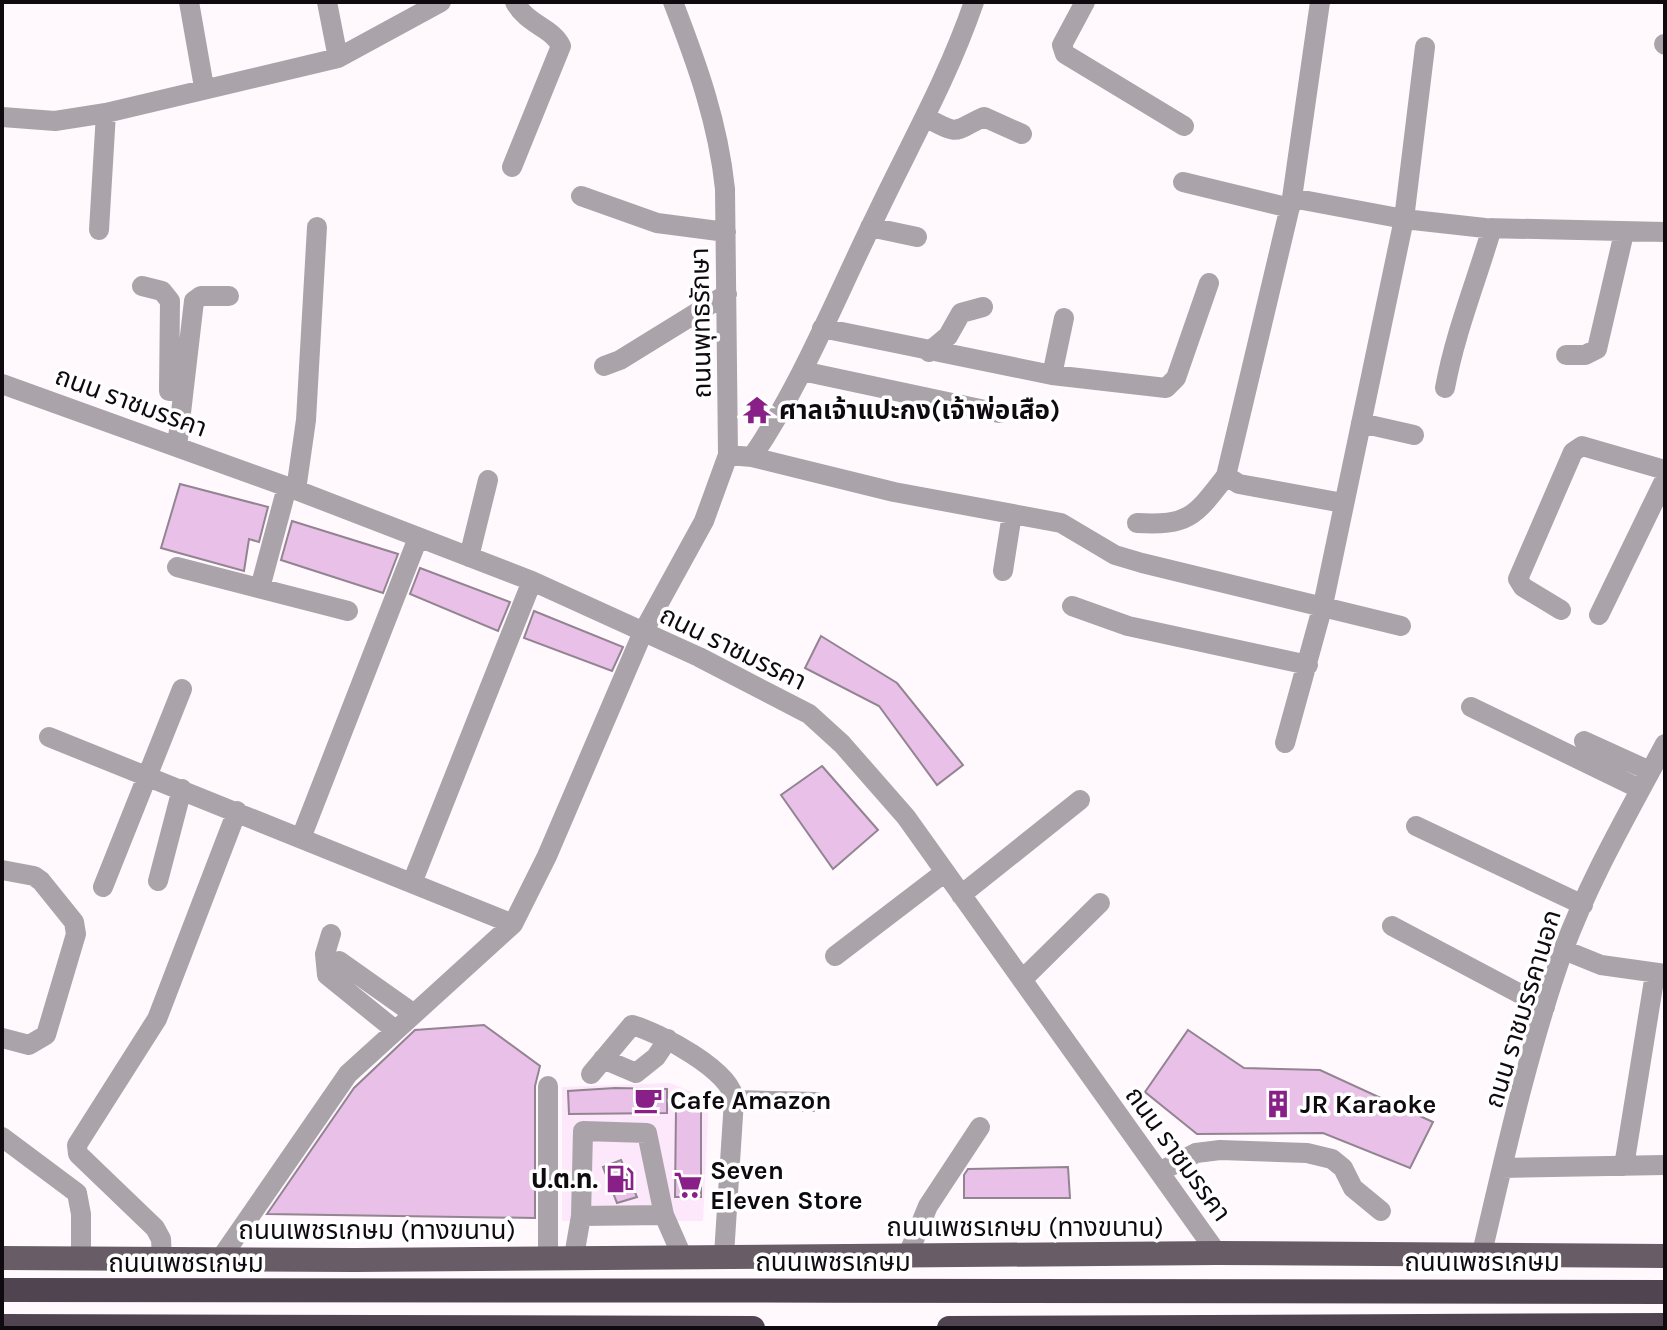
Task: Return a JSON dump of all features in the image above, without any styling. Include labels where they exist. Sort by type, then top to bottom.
[{"type":"highway","name":"ถนนเพชรเกษม","points":[[2,1290],[455,1292],[1056,1288],[1665,1292]]},
{"type":"highway","points":[[949,1328],[1665,1325]]},
{"type":"highway","points":[[2,1326],[753,1328]]},
{"type":"main road","name":"ถนนเพชรเกษม (ทางขนาน)","points":[[2,1258],[907,1257],[1217,1253],[1665,1256]]},
{"type":"street","points":[[189,2],[204,87]]},
{"type":"street","points":[[327,2],[338,58]]},
{"type":"street","points":[[2,117],[55,121],[106,113],[204,87],[338,58],[441,2]]},
{"type":"street","points":[[512,167],[561,46],[557,38],[525,18],[515,2]]},
{"type":"street","name":"ถนนพุทธรักษา","points":[[513,924],[547,856],[643,632],[704,521],[728,455],[726,232],[721,146],[708,92],[673,2]]},
{"type":"street","points":[[752,457],[780,416],[870,227],[927,118],[954,60],[974,2]]},
{"type":"street","points":[[1085,2],[1062,45],[1065,54],[1184,126]]},
{"type":"street","points":[[1137,523],[1177,523],[1206,503],[1226,476],[1291,203],[1320,2]]},
{"type":"street","points":[[1285,743],[1323,605],[1404,219],[1425,47]]},
{"type":"street","points":[[99,230],[106,113]]},
{"type":"street","points":[[927,118],[957,130],[966,129],[984,117],[1022,134]]},
{"type":"street","points":[[1183,182],[1291,203],[1404,219],[1492,228],[1665,232]]},
{"type":"street","points":[[581,196],[657,223],[726,232]]},
{"type":"street","points":[[260,588],[291,488],[306,420],[317,227]]},
{"type":"street","points":[[870,227],[917,237]]},
{"type":"street","points":[[1445,388],[1455,336],[1466,316],[1492,228]]},
{"type":"street","points":[[1566,355],[1585,355],[1597,349],[1624,233]]},
{"type":"street","points":[[822,328],[1052,375],[1166,388],[1176,378],[1209,283]]},
{"type":"street","points":[[142,286],[162,291],[170,301],[171,445]]},
{"type":"street","points":[[604,366],[620,360],[727,294]]},
{"type":"street","points":[[171,445],[194,301],[201,296],[229,296]]},
{"type":"street","points":[[929,352],[948,336],[961,313],[983,307]]},
{"type":"street","points":[[1052,375],[1064,318]]},
{"type":"street","points":[[802,371],[999,413]]},
{"type":"street","name":"ถนน ราชมรรคา","points":[[2,384],[291,488],[532,581],[809,714],[842,744],[906,817],[1217,1253]]},
{"type":"street","points":[[1361,423],[1414,435]]},
{"type":"street","points":[[1561,610],[1523,587],[1518,579],[1573,452],[1582,446],[1595,448],[1665,470]]},
{"type":"street","points":[[728,455],[752,457],[894,492],[1061,523],[1115,555],[1401,626]]},
{"type":"street","points":[[1226,476],[1239,484],[1343,503]]},
{"type":"street","points":[[1599,615],[1665,479]]},
{"type":"street","points":[[469,557],[488,480]]},
{"type":"street","points":[[1003,571],[1012,514]]},
{"type":"street","points":[[301,838],[418,538]]},
{"type":"street","points":[[177,567],[348,611]]},
{"type":"street","points":[[412,883],[532,581]]},
{"type":"street","points":[[1072,606],[1128,626],[1308,665]]},
{"type":"street","points":[[103,887],[145,774],[182,689]]},
{"type":"street","points":[[1471,707],[1645,780]]},
{"type":"street","points":[[49,737],[513,924],[348,1074],[221,1258]]},
{"type":"street","points":[[1584,741],[1645,780]]},
{"type":"street","name":"ถนน ราชมรรคานอก","points":[[1481,1257],[1545,1007],[1564,950],[1610,843],[1665,744]]},
{"type":"street","points":[[158,881],[182,789]]},
{"type":"street","points":[[961,895],[1080,800]]},
{"type":"street","points":[[162,1258],[155,1228],[78,1154],[77,1145],[157,1019],[237,811]]},
{"type":"street","points":[[1416,826],[1583,905]]},
{"type":"street","points":[[2,870],[34,876],[41,881],[74,922],[76,934],[46,1035],[29,1045],[2,1038]]},
{"type":"street","points":[[835,956],[945,872]]},
{"type":"street","points":[[1022,980],[1100,903]]},
{"type":"street","points":[[1392,926],[1545,1007]]},
{"type":"street","points":[[331,934],[325,954],[327,975],[395,1030]]},
{"type":"street","points":[[1564,950],[1601,965],[1660,974],[1624,1166]]},
{"type":"street","points":[[339,961],[414,1014]]},
{"type":"street","points":[[668,1039],[656,1057],[636,1073],[597,1066],[632,1025],[668,1039],[731,1085],[734,1100],[724,1255]]},
{"type":"street","points":[[548,1086],[548,1257]]},
{"type":"street","points":[[734,1100],[817,1102]]},
{"type":"street","points":[[907,1257],[928,1206],[980,1127]]},
{"type":"street","points":[[574,1256],[581,1216],[583,1131],[647,1133],[664,1215],[682,1256]]},
{"type":"street","points":[[2,1137],[77,1193],[81,1214],[81,1257]]},
{"type":"street","points":[[1159,1172],[1196,1153],[1307,1153],[1332,1159],[1343,1168],[1353,1188],[1381,1211]]},
{"type":"street","points":[[1502,1168],[1665,1165]]},
{"type":"street","points":[[581,1216],[664,1215]]},
{"type":"shaded area","points":[[670,1083],[709,1099],[703,1221],[562,1221],[562,1087]]},
{"type":"building","points":[[180,484],[268,507],[259,542],[249,539],[244,571],[161,548]]},
{"type":"building","points":[[292,521],[398,554],[383,593],[281,560]]},
{"type":"building","points":[[420,568],[510,602],[498,631],[410,594]]},
{"type":"building","points":[[534,611],[623,647],[612,671],[524,638]]},
{"type":"building","points":[[821,636],[897,683],[963,765],[937,785],[879,706],[805,668]]},
{"type":"building","points":[[822,766],[878,830],[833,869],[781,795]]},
{"type":"building","points":[[484,1025],[540,1066],[535,1086],[535,1218],[267,1214],[354,1088],[415,1030]]},
{"type":"building","name":"JR Karaoke","points":[[1188,1030],[1244,1068],[1320,1070],[1433,1122],[1410,1168],[1323,1133],[1197,1134],[1145,1092]]},
{"type":"building","points":[[667,1089],[667,1113],[569,1114],[568,1091]]},
{"type":"building","points":[[676,1108],[701,1108],[701,1197],[675,1197]]},
{"type":"building","points":[[621,1160],[637,1197],[617,1203],[603,1167]]},
{"type":"building","points":[[1068,1167],[1070,1198],[964,1198],[964,1175],[968,1169]]},
{"type":"place","name":"ศาลเจ้าแปะกง(เจ้าพ่อเสือ)","points":[[757,410]]},
{"type":"place","name":"Cafe Amazon","points":[[648,1100]]},
{"type":"place","name":"JR Karaoke","points":[[1278,1104]]},
{"type":"place","name":"ป.ต.ท.","points":[[620,1179]]},
{"type":"place","name":"Seven Eleven Store","points":[[688,1185]]}]
